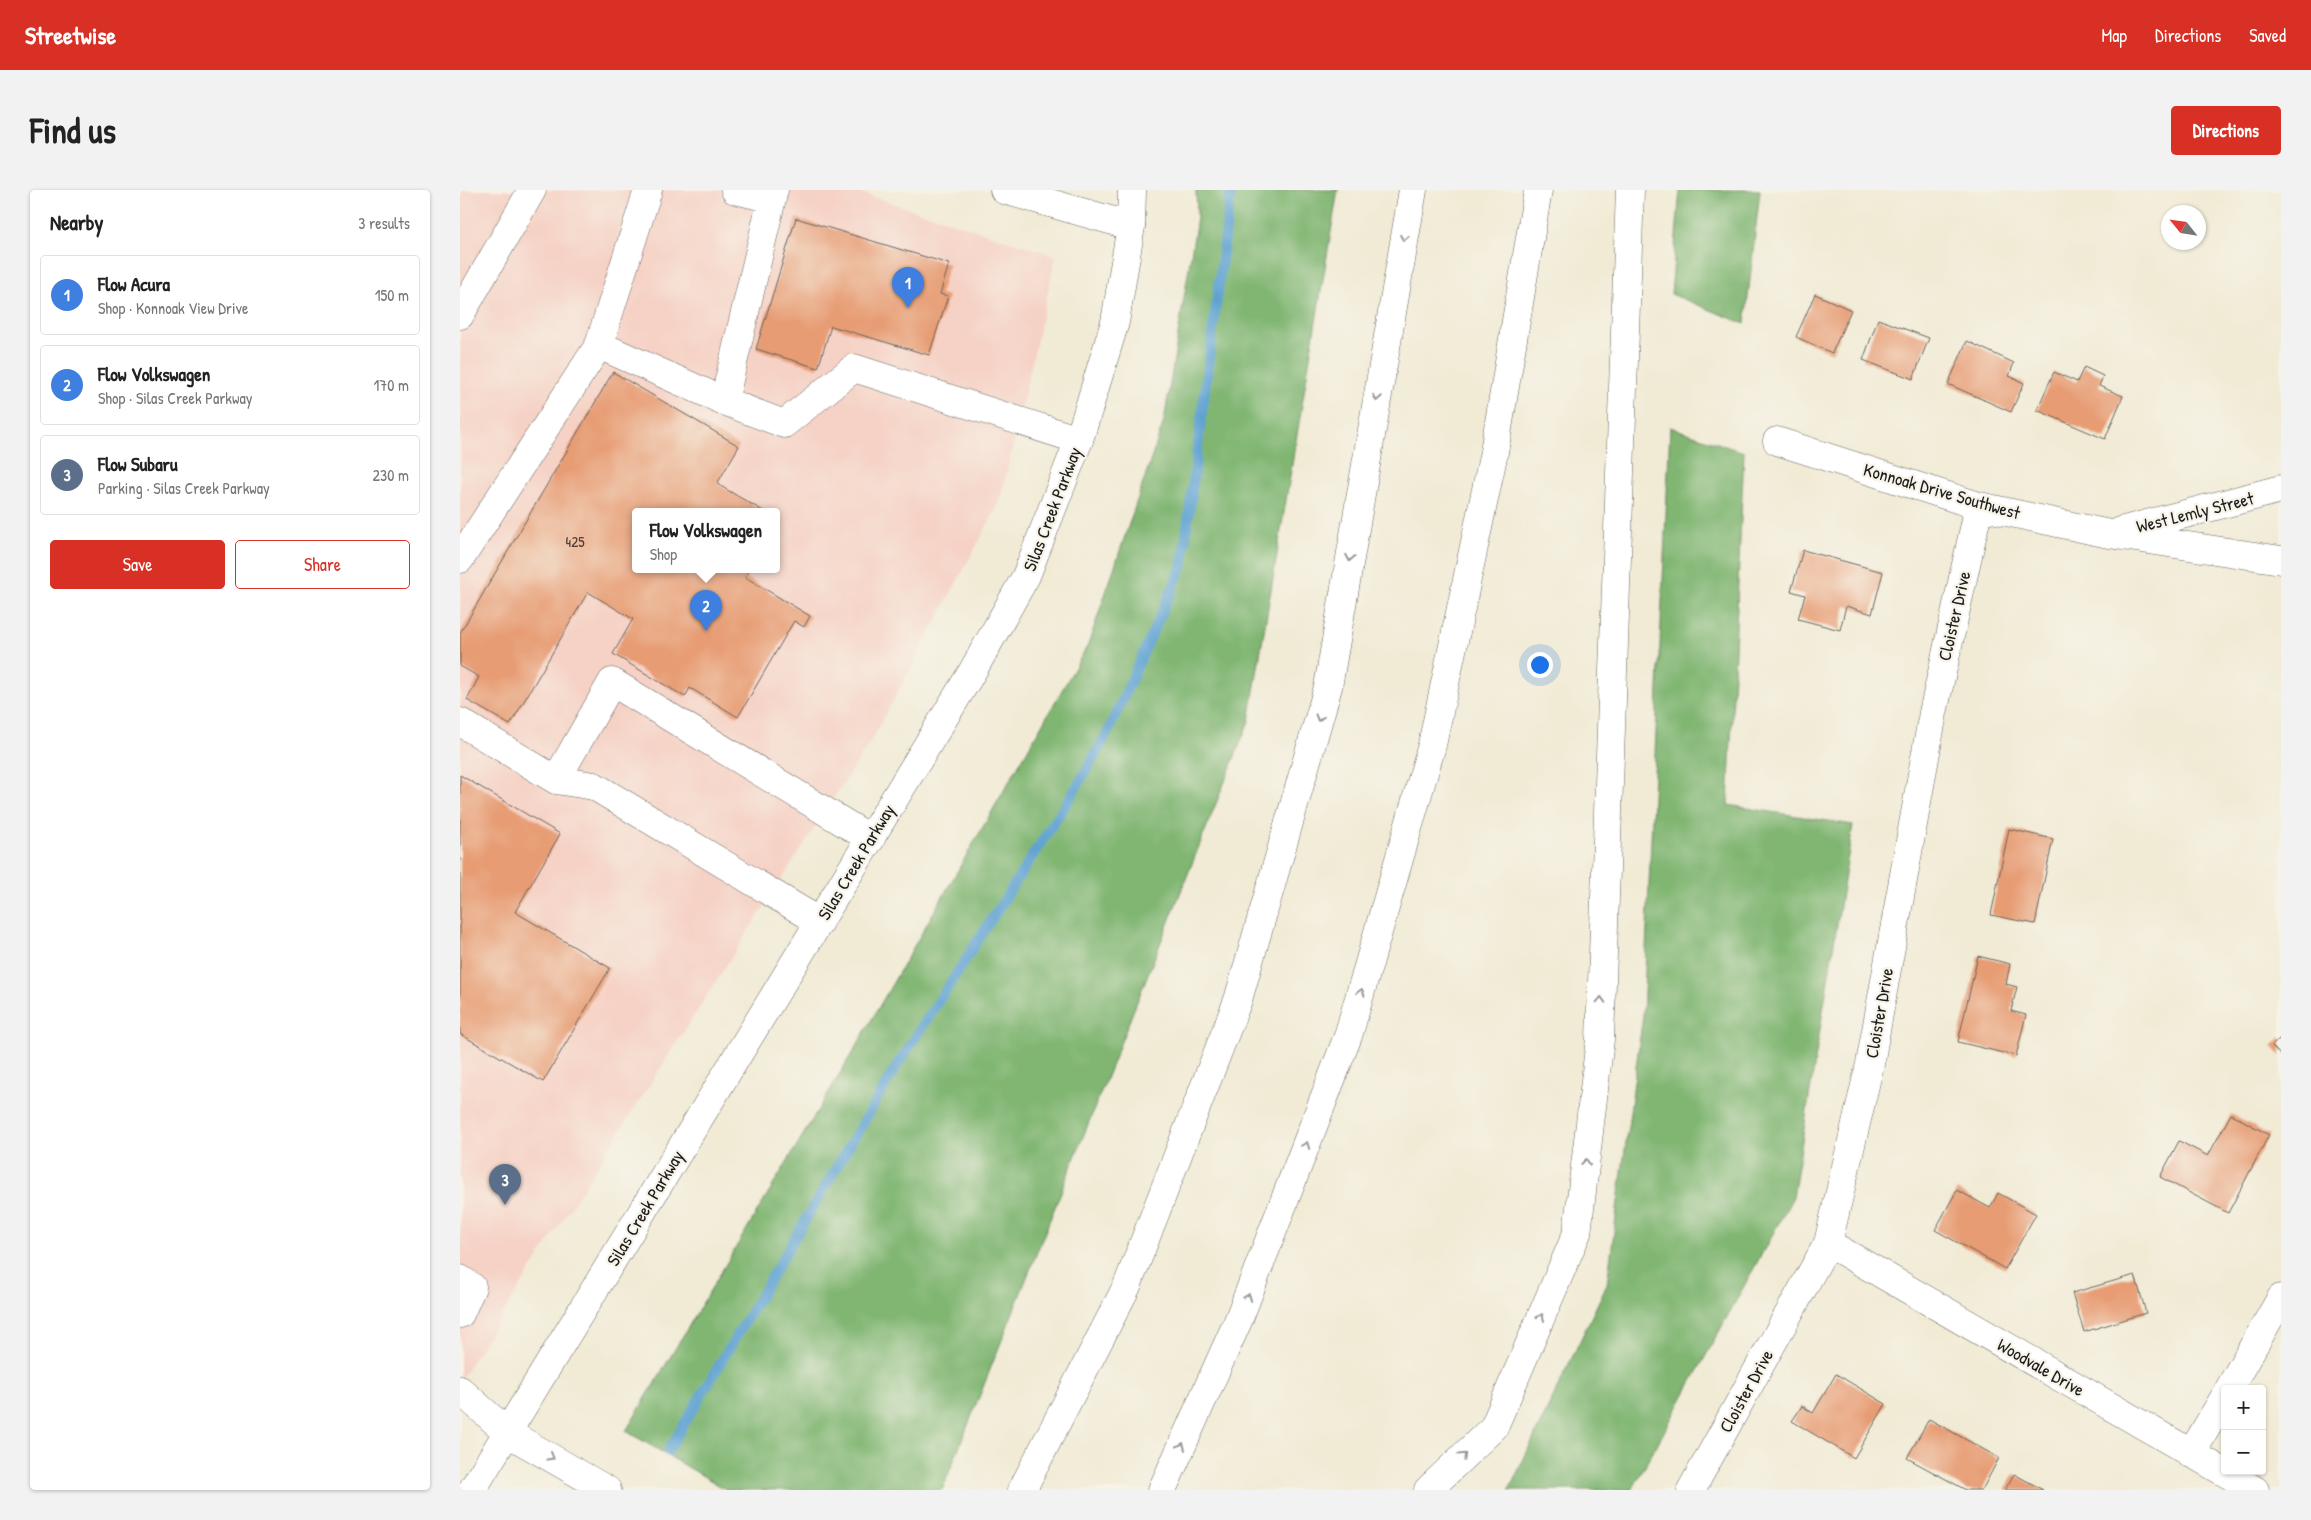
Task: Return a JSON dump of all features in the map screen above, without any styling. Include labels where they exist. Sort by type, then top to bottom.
[{"type":"main road","points":[[460,314],[532,190]]},
{"type":"main road","points":[[460,559],[599,345],[648,190]]},
{"type":"main road","points":[[724,401],[773,194],[735,190]]},
{"type":"main road","points":[[1004,190],[1131,226]]},
{"type":"main road","name":"Silas Creek Parkway","points":[[472,1490],[986,650],[1026,576],[1079,440],[1115,322],[1131,226],[1132,190]]},
{"type":"main road","points":[[1022,1490],[1127,1286],[1238,1000],[1328,687],[1413,190]]},
{"type":"main road","points":[[1162,1490],[1238,1320],[1348,1036],[1432,745],[1494,452],[1538,190]]},
{"type":"main road","points":[[1428,1490],[1494,1427],[1577,1233],[1600,1040],[1630,190]]},
{"type":"main road","points":[[599,345],[724,401],[784,424],[854,368],[1079,440]]},
{"type":"main road","name":"Konnoak Drive Southwest","points":[[1777,441],[1979,506],[2109,534],[2281,560]]},
{"type":"main road","name":"West Lemly Street","points":[[2109,534],[2281,489]]},
{"type":"main road","name":"Cloister Drive","points":[[1691,1490],[1828,1243],[1870,1064],[1933,713],[1979,506]]},
{"type":"main road","points":[[556,780],[612,682],[871,839]]},
{"type":"main road","points":[[460,722],[556,780],[594,786],[820,922]]},
{"type":"main road","name":"Woodvale Drive","points":[[1828,1243],[2255,1490]]},
{"type":"main road","points":[[460,1279],[472,1287],[460,1314]]},
{"type":"main road","points":[[2231,1385],[2281,1298]]},
{"type":"main road","points":[[460,1390],[508,1433],[607,1490]]},
{"type":"main road","points":[[2191,1454],[2221,1403]]},
{"type":"shaded area","points":[[460,190],[852,190],[1056,256],[1000,502],[875,734],[460,1380]]},
{"type":"green space","points":[[1196,190],[1338,190],[1249,721],[942,1490],[727,1490],[626,1431],[857,1045],[1088,645],[1164,421],[1197,218]]},
{"type":"green space","points":[[1680,190],[1760,190],[1745,324],[1671,294]]},
{"type":"green space","points":[[1670,427],[1744,452],[1728,805],[1853,825],[1793,1197],[1632,1490],[1509,1490],[1607,1284],[1643,1015]]},
{"type":"building","points":[[796,218],[949,264],[940,294],[948,296],[929,355],[831,326],[818,368],[756,349]]},
{"type":"building","points":[[1815,294],[1851,310],[1832,353],[1796,337]]},
{"type":"building","points":[[1878,319],[1929,338],[1913,379],[1863,360]]},
{"type":"building","points":[[1967,341],[2014,363],[2009,376],[2024,383],[2011,412],[1948,384]]},
{"type":"building","points":[[2084,367],[2103,376],[2099,386],[2123,396],[2105,439],[2037,410],[2054,372],[2077,382]]},
{"type":"building","points":[[613,372],[739,446],[717,484],[758,508],[632,508],[632,573],[747,573],[745,577],[810,616],[804,627],[794,621],[738,717],[690,688],[685,697],[613,654],[633,619],[588,592],[510,725],[467,700],[479,677],[460,666],[460,633]]},
{"type":"building","points":[[1803,550],[1883,572],[1872,614],[1846,606],[1840,630],[1798,619],[1805,595],[1791,591]]},
{"type":"building","points":[[460,775],[560,834],[515,912],[610,968],[543,1082],[460,1034]]},
{"type":"building","points":[[2009,829],[2053,839],[2035,924],[1991,915]]},
{"type":"building","points":[[1978,956],[2010,964],[2006,984],[2017,987],[2011,1011],[2026,1015],[2016,1056],[1958,1042]]},
{"type":"building","points":[[2281,1037],[2281,1056],[2272,1046]]},
{"type":"building","points":[[2231,1114],[2269,1135],[2228,1213],[2160,1177],[2179,1141],[2208,1156]]},
{"type":"building","points":[[1957,1190],[1990,1208],[1998,1193],[2036,1214],[2005,1269],[1935,1230]]},
{"type":"building","points":[[2135,1275],[2146,1313],[2084,1332],[2072,1293]]},
{"type":"building","points":[[1836,1374],[1886,1404],[1854,1458],[1792,1421],[1802,1406],[1813,1413]]},
{"type":"building","points":[[1929,1419],[1999,1458],[1982,1490],[1966,1490],[1907,1458]]},
{"type":"building","points":[[2014,1474],[2043,1490],[2005,1490]]},
{"type":"waterway","points":[[668,1451],[898,1064],[1073,793],[1108,732],[1182,567],[1231,190]]},
{"type":"place","name":"Flow Acura","points":[[908,308]]},
{"type":"place","name":"Flow Volkswagen","points":[[706,631]]},
{"type":"place","name":"Flow Subaru","points":[[505,1205]]}]
